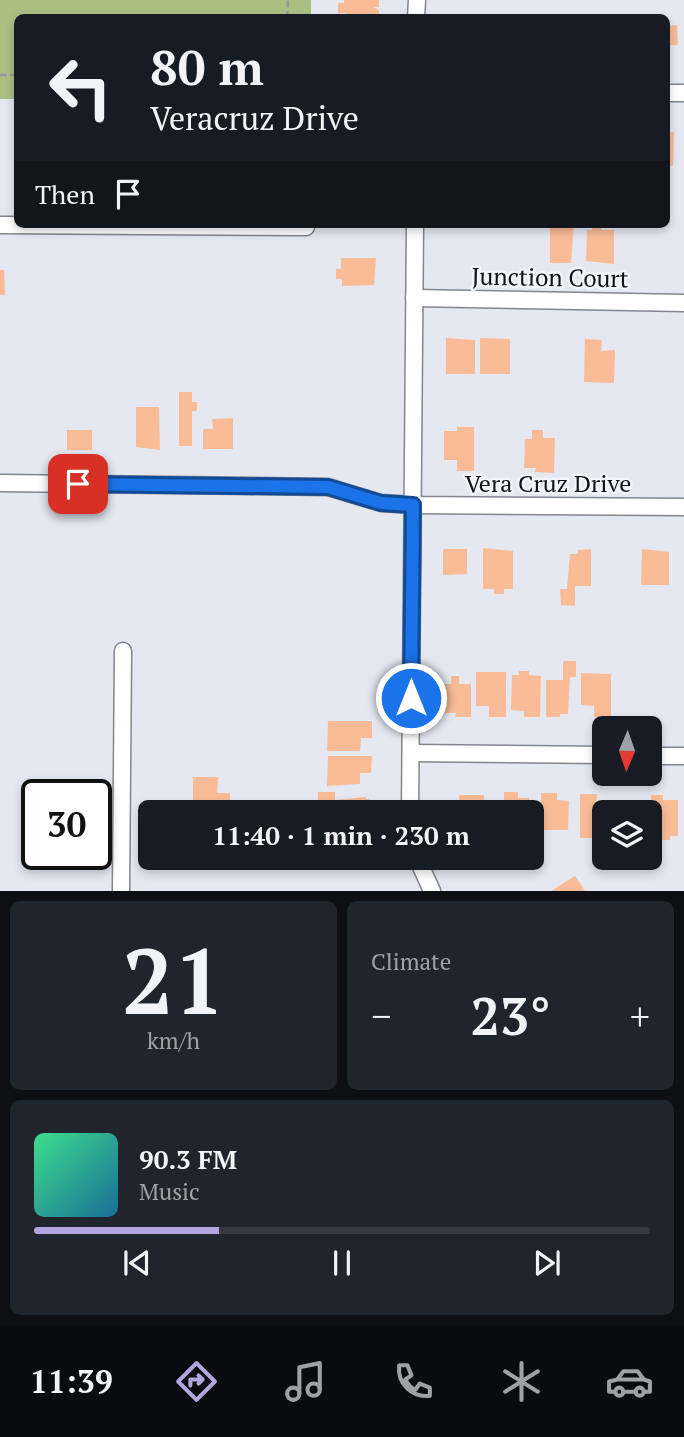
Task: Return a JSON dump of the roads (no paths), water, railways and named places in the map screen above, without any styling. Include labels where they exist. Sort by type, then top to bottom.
[{"type":"street","points":[[410,800],[415,228]]},
{"type":"street","name":"Junction Court","points":[[414,298],[684,303]]},
{"type":"street","name":"Vera Cruz Drive","points":[[0,483],[328,487],[381,503],[413,505],[684,507]]},
{"type":"street","points":[[121,891],[123,651]]},
{"type":"street","points":[[411,753],[592,755]]},
{"type":"street","points":[[662,755],[684,756]]},
{"type":"street","points":[[423,870],[432,891]]}]
